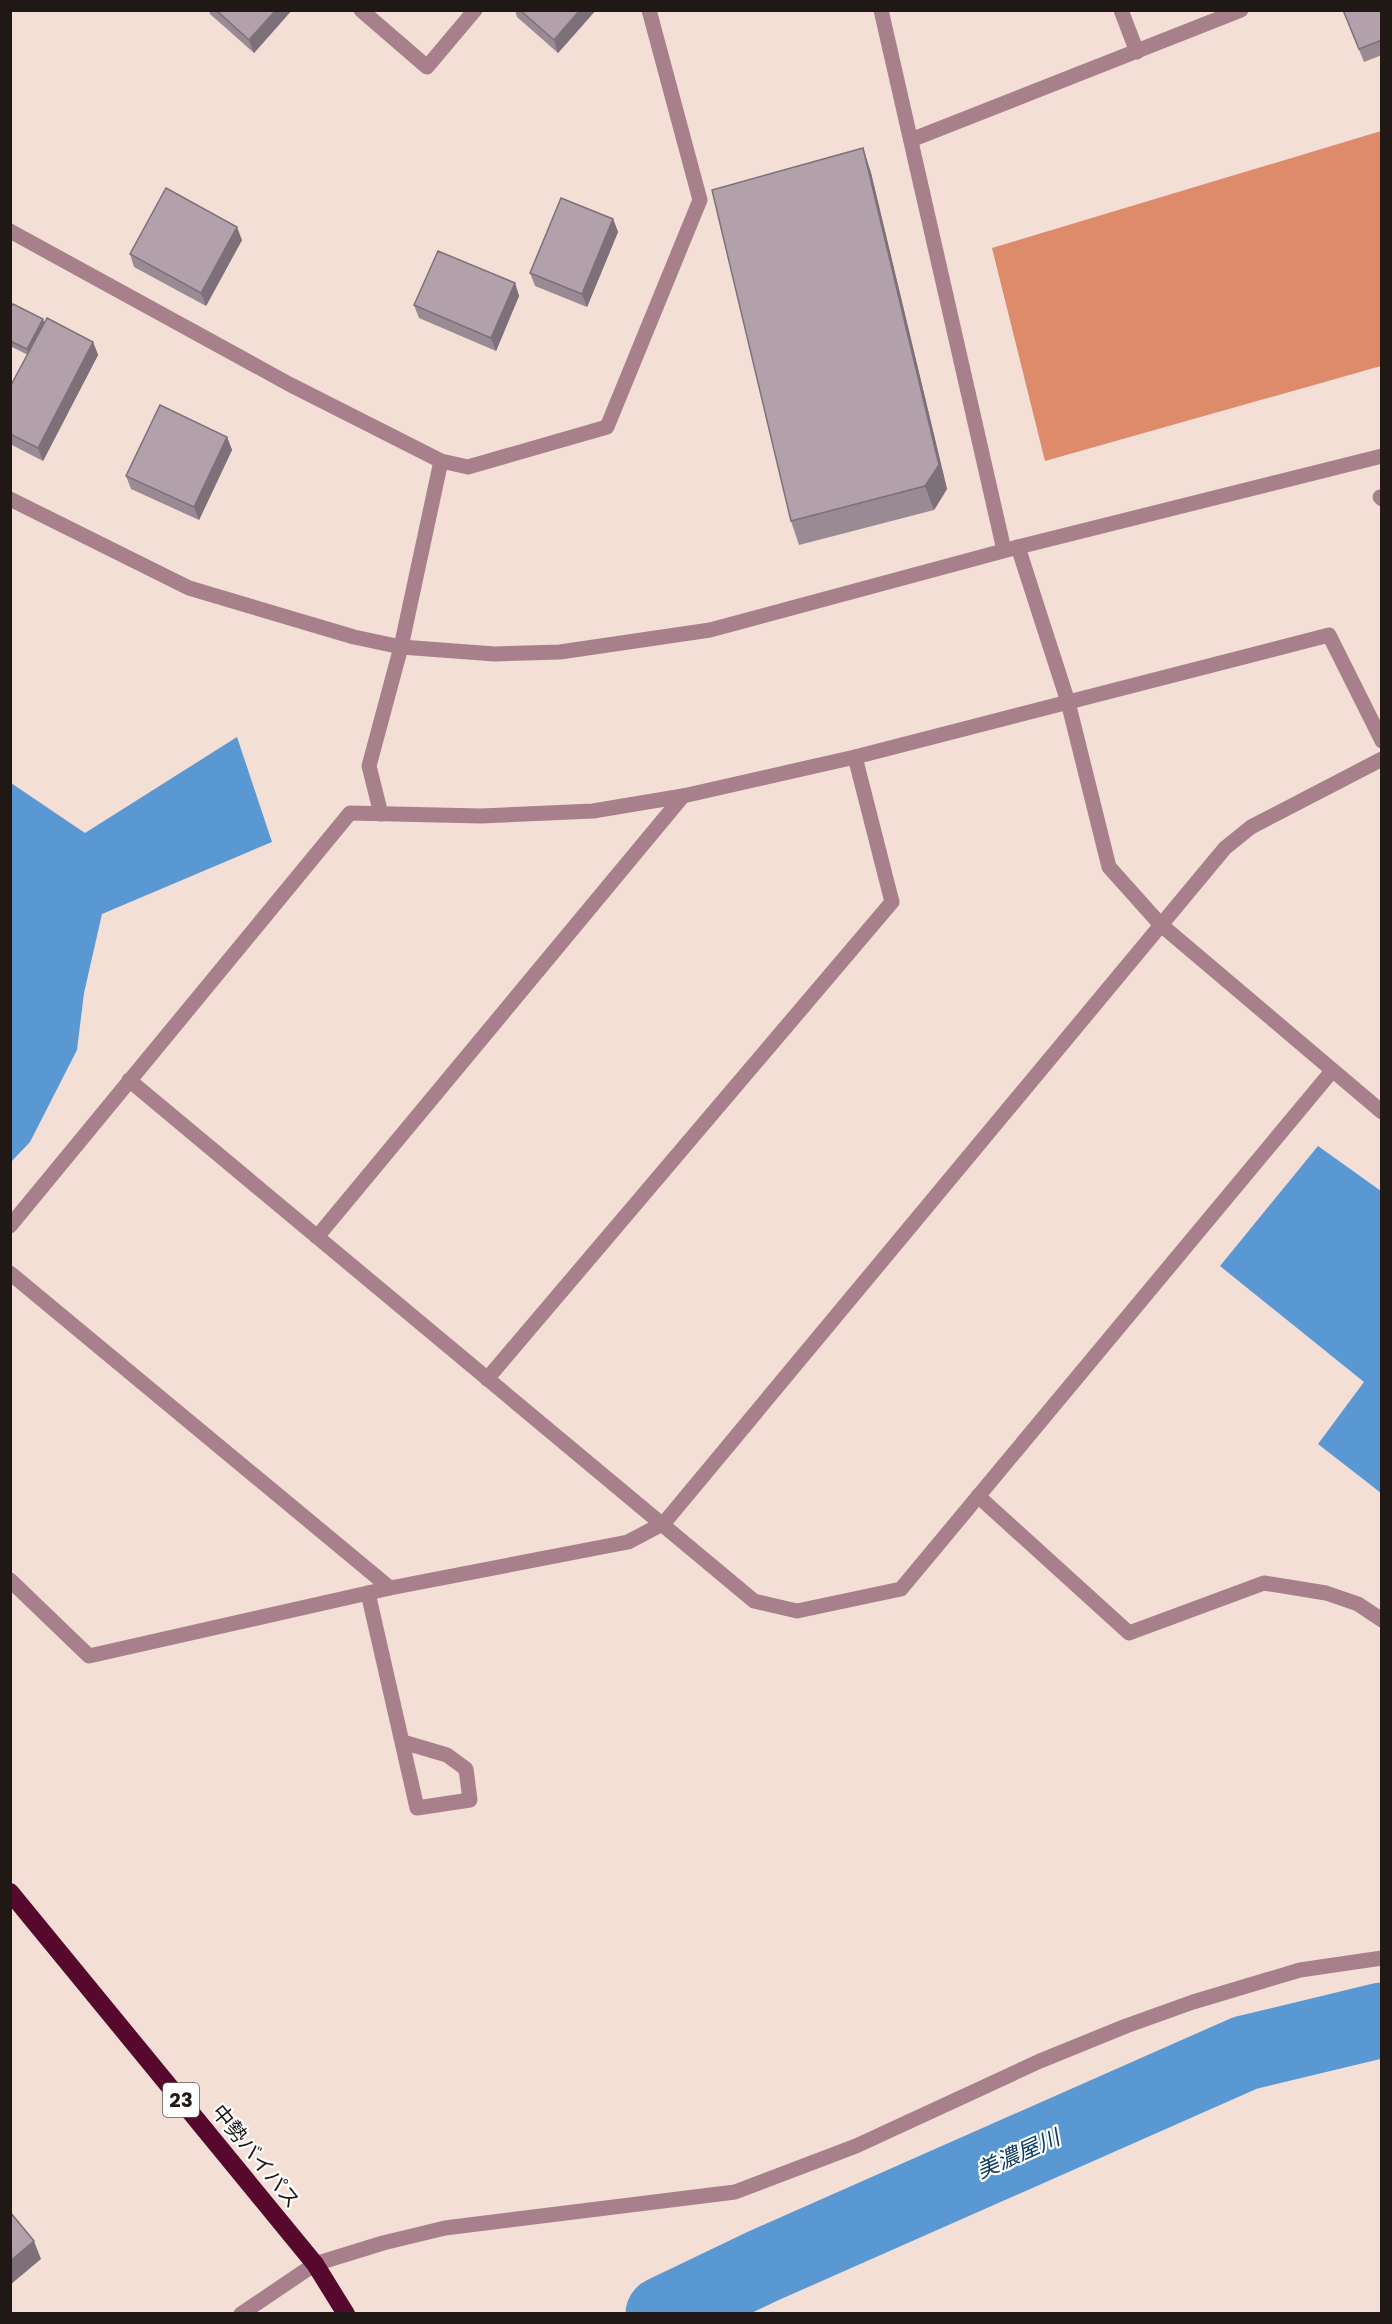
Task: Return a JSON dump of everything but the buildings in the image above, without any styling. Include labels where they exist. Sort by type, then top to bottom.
[{"type":"highway","name":"中勢バイパス","points":[[10,1892],[315,2264],[346,2313]]},
{"type":"street","points":[[362,10],[427,67],[475,10]]},
{"type":"street","points":[[10,231],[289,384],[441,462],[468,467],[607,427],[700,200],[649,10]]},
{"type":"street","points":[[881,10],[1011,549],[1068,702],[1109,867],[1160,924],[1382,1112]]},
{"type":"street","points":[[1121,10],[1137,52]]},
{"type":"street","points":[[911,140],[1241,10]]},
{"type":"street","points":[[10,499],[189,588],[354,636],[401,647],[495,654],[561,652],[679,635],[765,616],[1011,549],[1382,456]]},
{"type":"street","points":[[381,814],[369,766],[401,647],[441,462]]},
{"type":"street","points":[[10,1226],[350,813],[481,816],[593,811],[683,796],[855,757],[1329,635],[1382,741]]},
{"type":"street","points":[[488,1379],[892,902],[855,757]]},
{"type":"street","points":[[10,1580],[89,1656],[390,1588],[628,1542],[664,1523],[1225,848],[1251,826],[1382,759]]},
{"type":"street","points":[[317,1237],[683,796]]},
{"type":"street","points":[[129,1080],[664,1523],[754,1601],[797,1611],[901,1589],[1332,1071]]},
{"type":"street","points":[[10,1274],[390,1588]]},
{"type":"street","points":[[978,1496],[1129,1633],[1264,1583],[1326,1593],[1358,1604],[1382,1620]]},
{"type":"street","points":[[368,1593],[417,1808],[470,1800],[466,1769],[447,1755],[403,1742]]},
{"type":"street","points":[[241,2313],[315,2264],[383,2243],[445,2228],[735,2192],[856,2146],[1040,2061],[1137,2022],[1193,2002],[1300,1970],[1382,1958]]},
{"type":"shaded area","points":[[1381,131],[1381,366],[1045,461],[992,248]]},
{"type":"water","points":[[237,737],[272,842],[102,914],[84,993],[77,1050],[30,1142],[11,1162],[11,783],[85,833]]},
{"type":"water","points":[[1318,1146],[1381,1191],[1381,1493],[1318,1444],[1364,1382],[1220,1266]]},
{"type":"waterway","name":"美濃屋川","points":[[663,2314],[763,2266],[1245,2053],[1382,2020]]}]
